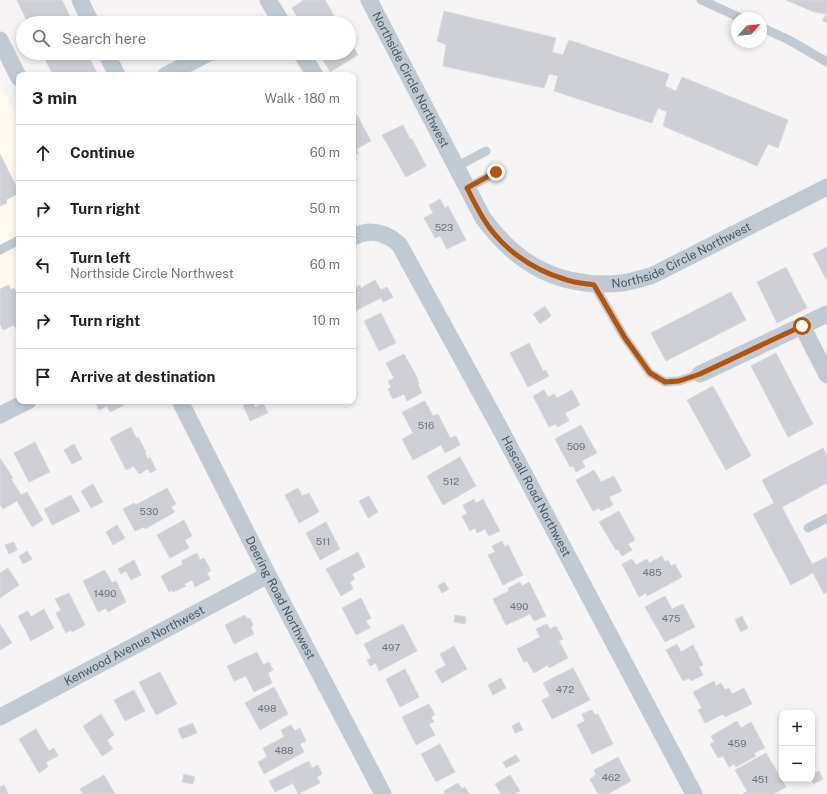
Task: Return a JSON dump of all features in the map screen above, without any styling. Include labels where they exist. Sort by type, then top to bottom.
[{"type":"street","points":[[80,0],[88,16]]},
{"type":"street","points":[[268,0],[274,16]]},
{"type":"street","name":"Northside Circle Northwest","points":[[369,0],[483,218],[507,247],[522,260],[538,270],[565,280],[594,285],[623,283],[651,276],[827,187]]},
{"type":"street","points":[[0,40],[16,72]]},
{"type":"street","points":[[110,60],[116,72]]},
{"type":"street","points":[[172,72],[195,60]]},
{"type":"street","points":[[305,60],[313,72]]},
{"type":"street","name":"Hascall Road Northwest","points":[[356,236],[369,232],[380,232],[390,236],[399,244],[503,434],[694,794]]},
{"type":"street","points":[[700,374],[827,314]]},
{"type":"street","points":[[802,326],[827,375]]},
{"type":"street","points":[[0,415],[22,404]]},
{"type":"street","name":"Deering Road Northwest","points":[[182,404],[268,575],[382,794]]},
{"type":"street","name":"Kenwood Avenue Northwest","points":[[0,717],[268,575]]},
{"type":"lane","points":[[701,0],[731,14]]},
{"type":"lane","points":[[767,30],[789,40],[827,62]]},
{"type":"lane","points":[[456,167],[486,151]]},
{"type":"lane","points":[[467,188],[496,172]]},
{"type":"lane","points":[[0,250],[16,242]]},
{"type":"lane","points":[[594,285],[625,338],[650,373],[665,382],[679,381],[700,374]]},
{"type":"lane","points":[[808,528],[827,518]]},
{"type":"shaded area","points":[[0,83],[16,114],[16,291],[0,299]]},
{"type":"building","points":[[17,0],[62,0],[70,16],[25,16]]},
{"type":"building","points":[[304,0],[325,0],[334,16],[297,16],[292,8]]},
{"type":"building","points":[[786,0],[827,0],[827,14],[814,12]]},
{"type":"building","points":[[444,11],[556,38],[552,52],[563,55],[569,40],[669,74],[665,86],[676,91],[682,77],[788,120],[778,148],[768,144],[757,166],[663,126],[667,112],[658,108],[652,123],[554,91],[558,76],[549,74],[544,88],[443,66],[446,45],[437,41]]},
{"type":"building","points":[[827,14],[827,23],[822,20]]},
{"type":"building","points":[[46,60],[90,60],[96,72],[52,72]]},
{"type":"building","points":[[323,60],[350,60],[330,72]]},
{"type":"building","points":[[356,116],[371,141],[356,149]]},
{"type":"building","points":[[403,125],[426,166],[406,177],[382,135]]},
{"type":"building","points":[[0,154],[16,186],[16,195],[6,200],[7,203],[0,206]]},
{"type":"building","points":[[440,199],[445,208],[448,206],[466,240],[447,249],[440,236],[435,238],[424,218],[433,213],[429,205]]},
{"type":"building","points":[[827,247],[827,281],[813,254]]},
{"type":"building","points":[[786,267],[807,308],[777,323],[757,282]]},
{"type":"building","points":[[375,280],[381,290],[387,287],[393,297],[383,302],[381,298],[356,310],[356,287],[360,285],[361,288]]},
{"type":"building","points":[[9,285],[11,290],[14,288],[16,292],[16,329],[14,325],[3,330],[0,324],[0,289]]},
{"type":"building","points":[[731,292],[746,320],[666,361],[651,333]]},
{"type":"building","points":[[545,306],[551,316],[540,324],[533,314]]},
{"type":"building","points":[[381,313],[396,343],[379,351],[364,321]]},
{"type":"building","points":[[529,343],[543,371],[546,370],[549,376],[528,387],[510,353]]},
{"type":"building","points":[[776,353],[813,424],[788,437],[751,366]]},
{"type":"building","points":[[404,354],[418,379],[418,385],[422,393],[407,401],[404,394],[393,399],[388,389],[391,387],[388,381],[394,378],[386,363]]},
{"type":"building","points":[[713,386],[751,456],[726,470],[687,400]]},
{"type":"building","points":[[544,390],[548,397],[554,394],[557,398],[572,390],[580,405],[565,413],[569,421],[557,427],[556,424],[549,427],[533,396]]},
{"type":"building","points":[[425,401],[433,416],[438,414],[450,438],[456,436],[460,445],[445,453],[441,445],[413,460],[402,439],[413,433],[402,412]]},
{"type":"building","points":[[96,404],[124,405],[110,412],[107,406],[99,410]]},
{"type":"building","points":[[254,404],[255,407],[264,404],[268,413],[250,421],[243,405]]},
{"type":"building","points":[[581,425],[597,453],[582,461],[585,467],[576,472],[573,466],[570,467],[555,439]]},
{"type":"building","points":[[131,427],[136,438],[138,437],[146,452],[145,453],[148,459],[150,457],[156,470],[150,473],[148,469],[139,474],[134,466],[126,470],[110,438]]},
{"type":"building","points":[[35,442],[50,472],[29,482],[14,453]]},
{"type":"building","points":[[74,444],[82,459],[72,464],[64,450]]},
{"type":"building","points":[[823,448],[827,455],[827,483],[782,507],[812,564],[827,557],[827,592],[824,594],[813,573],[791,585],[753,514],[774,503],[762,480]]},
{"type":"building","points":[[460,457],[476,486],[443,505],[427,476]]},
{"type":"building","points":[[0,458],[13,478],[11,479],[21,495],[27,492],[43,520],[32,527],[17,501],[3,509],[0,505]]},
{"type":"building","points":[[594,470],[601,482],[614,476],[622,491],[609,497],[613,505],[601,511],[599,508],[593,511],[576,480]]},
{"type":"building","points":[[93,484],[103,502],[91,508],[81,491]]},
{"type":"building","points":[[167,488],[176,504],[171,507],[175,512],[145,529],[144,527],[135,531],[123,509],[134,503],[136,505]]},
{"type":"building","points":[[298,488],[302,496],[309,493],[319,512],[299,523],[285,495]]},
{"type":"building","points":[[71,495],[80,511],[52,525],[44,509]]},
{"type":"building","points":[[369,496],[378,512],[368,518],[359,501]]},
{"type":"building","points":[[474,499],[476,503],[483,499],[500,531],[489,536],[485,529],[477,533],[475,528],[470,531],[462,516],[467,514],[463,505]]},
{"type":"building","points":[[619,511],[635,540],[628,544],[632,550],[622,556],[618,549],[616,550],[599,522]]},
{"type":"building","points":[[184,520],[192,536],[185,540],[189,548],[170,558],[157,535]]},
{"type":"building","points":[[326,522],[340,549],[320,560],[306,533]]},
{"type":"building","points":[[117,525],[125,538],[113,545],[106,532]]},
{"type":"building","points":[[502,541],[505,547],[508,545],[523,575],[503,585],[488,555],[495,552],[492,546]]},
{"type":"building","points":[[14,542],[17,550],[9,554],[5,545]]},
{"type":"building","points":[[27,551],[32,559],[23,564],[19,556]]},
{"type":"building","points":[[358,552],[365,567],[352,574],[355,579],[350,582],[353,589],[341,596],[326,569]]},
{"type":"building","points":[[197,553],[200,560],[204,558],[211,571],[207,573],[210,579],[195,587],[192,580],[184,584],[186,586],[173,592],[172,590],[169,592],[161,576],[183,564],[181,561]]},
{"type":"building","points":[[662,556],[665,562],[668,560],[671,566],[675,564],[682,577],[647,596],[646,593],[639,597],[622,564],[632,559],[636,565],[647,559],[649,563]]},
{"type":"building","points":[[134,560],[141,575],[131,580],[126,571],[121,574],[118,569]]},
{"type":"building","points":[[8,568],[19,585],[0,598],[0,573]]},
{"type":"building","points":[[105,570],[112,583],[116,581],[126,602],[108,612],[106,608],[98,612],[83,581]]},
{"type":"building","points":[[444,582],[449,589],[442,593],[438,586]]},
{"type":"building","points":[[520,582],[522,586],[529,582],[546,616],[534,621],[530,614],[506,625],[493,599],[509,591],[508,588]]},
{"type":"building","points":[[69,593],[85,625],[72,632],[71,630],[66,633],[56,613],[61,610],[55,599]]},
{"type":"building","points":[[665,596],[672,609],[683,604],[695,627],[665,642],[645,607]]},
{"type":"building","points":[[361,598],[371,618],[366,621],[370,628],[356,635],[342,608]]},
{"type":"building","points":[[44,609],[54,628],[31,641],[18,616],[28,611],[31,617]]},
{"type":"building","points":[[245,615],[247,619],[250,618],[253,625],[251,627],[254,634],[234,644],[225,625]]},
{"type":"building","points":[[455,615],[466,617],[465,624],[454,622]]},
{"type":"building","points":[[742,616],[748,628],[741,632],[735,620]]},
{"type":"building","points":[[0,624],[12,643],[0,650]]},
{"type":"building","points":[[403,624],[417,651],[379,671],[376,663],[370,666],[367,660],[371,658],[364,644]]},
{"type":"building","points":[[547,624],[550,629],[556,626],[563,639],[559,641],[568,658],[549,668],[548,665],[534,673],[527,661],[524,662],[517,649],[540,637],[536,629]]},
{"type":"building","points":[[677,644],[681,652],[693,645],[703,665],[699,667],[703,675],[691,681],[689,678],[683,681],[666,650]]},
{"type":"building","points":[[454,646],[467,669],[442,683],[435,671],[446,665],[440,654]]},
{"type":"building","points":[[257,652],[263,665],[269,662],[273,670],[268,673],[272,683],[254,692],[246,676],[234,681],[227,666]]},
{"type":"building","points":[[573,668],[590,700],[552,719],[542,700],[550,696],[543,683]]},
{"type":"building","points":[[405,669],[419,697],[400,707],[386,679]]},
{"type":"building","points":[[160,672],[177,704],[156,715],[139,682]]},
{"type":"building","points":[[501,678],[506,688],[493,695],[488,685]]},
{"type":"building","points":[[714,681],[716,686],[721,683],[725,690],[729,688],[732,694],[744,688],[752,704],[725,717],[723,714],[705,723],[698,710],[702,708],[693,692]]},
{"type":"building","points":[[274,687],[288,714],[260,730],[245,703]]},
{"type":"building","points":[[134,690],[145,711],[125,721],[114,700]]},
{"type":"building","points":[[429,704],[435,715],[431,717],[434,722],[429,724],[435,735],[416,745],[402,717]]},
{"type":"building","points":[[592,710],[595,715],[598,714],[613,744],[592,754],[577,725],[585,721],[582,714]]},
{"type":"building","points":[[101,714],[114,735],[107,740],[113,749],[102,756],[83,726]]},
{"type":"building","points":[[737,721],[741,728],[751,722],[765,748],[754,753],[756,756],[736,767],[734,764],[729,767],[723,756],[718,758],[710,744],[714,742],[711,736]]},
{"type":"building","points":[[519,722],[523,730],[515,733],[512,726]]},
{"type":"building","points":[[193,723],[197,733],[182,739],[178,729]]},
{"type":"building","points":[[291,725],[295,731],[300,728],[306,741],[300,744],[304,752],[264,774],[258,762],[267,757],[263,748],[284,737],[281,730]]},
{"type":"building","points":[[36,729],[49,751],[54,748],[58,756],[46,762],[48,767],[39,773],[19,739]]},
{"type":"building","points":[[440,744],[455,772],[436,782],[421,754]]},
{"type":"building","points":[[766,753],[779,775],[779,782],[783,782],[786,787],[774,794],[743,794],[747,791],[735,770]]},
{"type":"building","points":[[516,755],[520,761],[506,768],[503,762]]},
{"type":"building","points":[[618,757],[631,781],[608,794],[598,794],[590,779],[596,775],[594,770]]},
{"type":"building","points":[[309,761],[312,768],[318,765],[322,774],[317,777],[320,783],[298,794],[293,783],[275,792],[269,781]]},
{"type":"building","points":[[819,771],[823,779],[814,784],[813,782],[815,782],[815,773]]},
{"type":"building","points":[[184,774],[195,777],[193,784],[182,782]]},
{"type":"building","points":[[104,775],[115,794],[83,794],[80,789]]},
{"type":"building","points":[[510,775],[520,791],[515,794],[501,794],[495,784]]},
{"type":"building","points":[[458,783],[462,789],[465,787],[469,794],[445,794],[444,791]]},
{"type":"building","points":[[4,785],[8,794],[0,794],[0,787]]},
{"type":"route","points":[[496,172],[467,188],[483,218],[494,233],[522,260],[538,270],[565,280],[594,285],[625,338],[650,373],[665,382],[679,381],[700,374],[802,326]]}]
